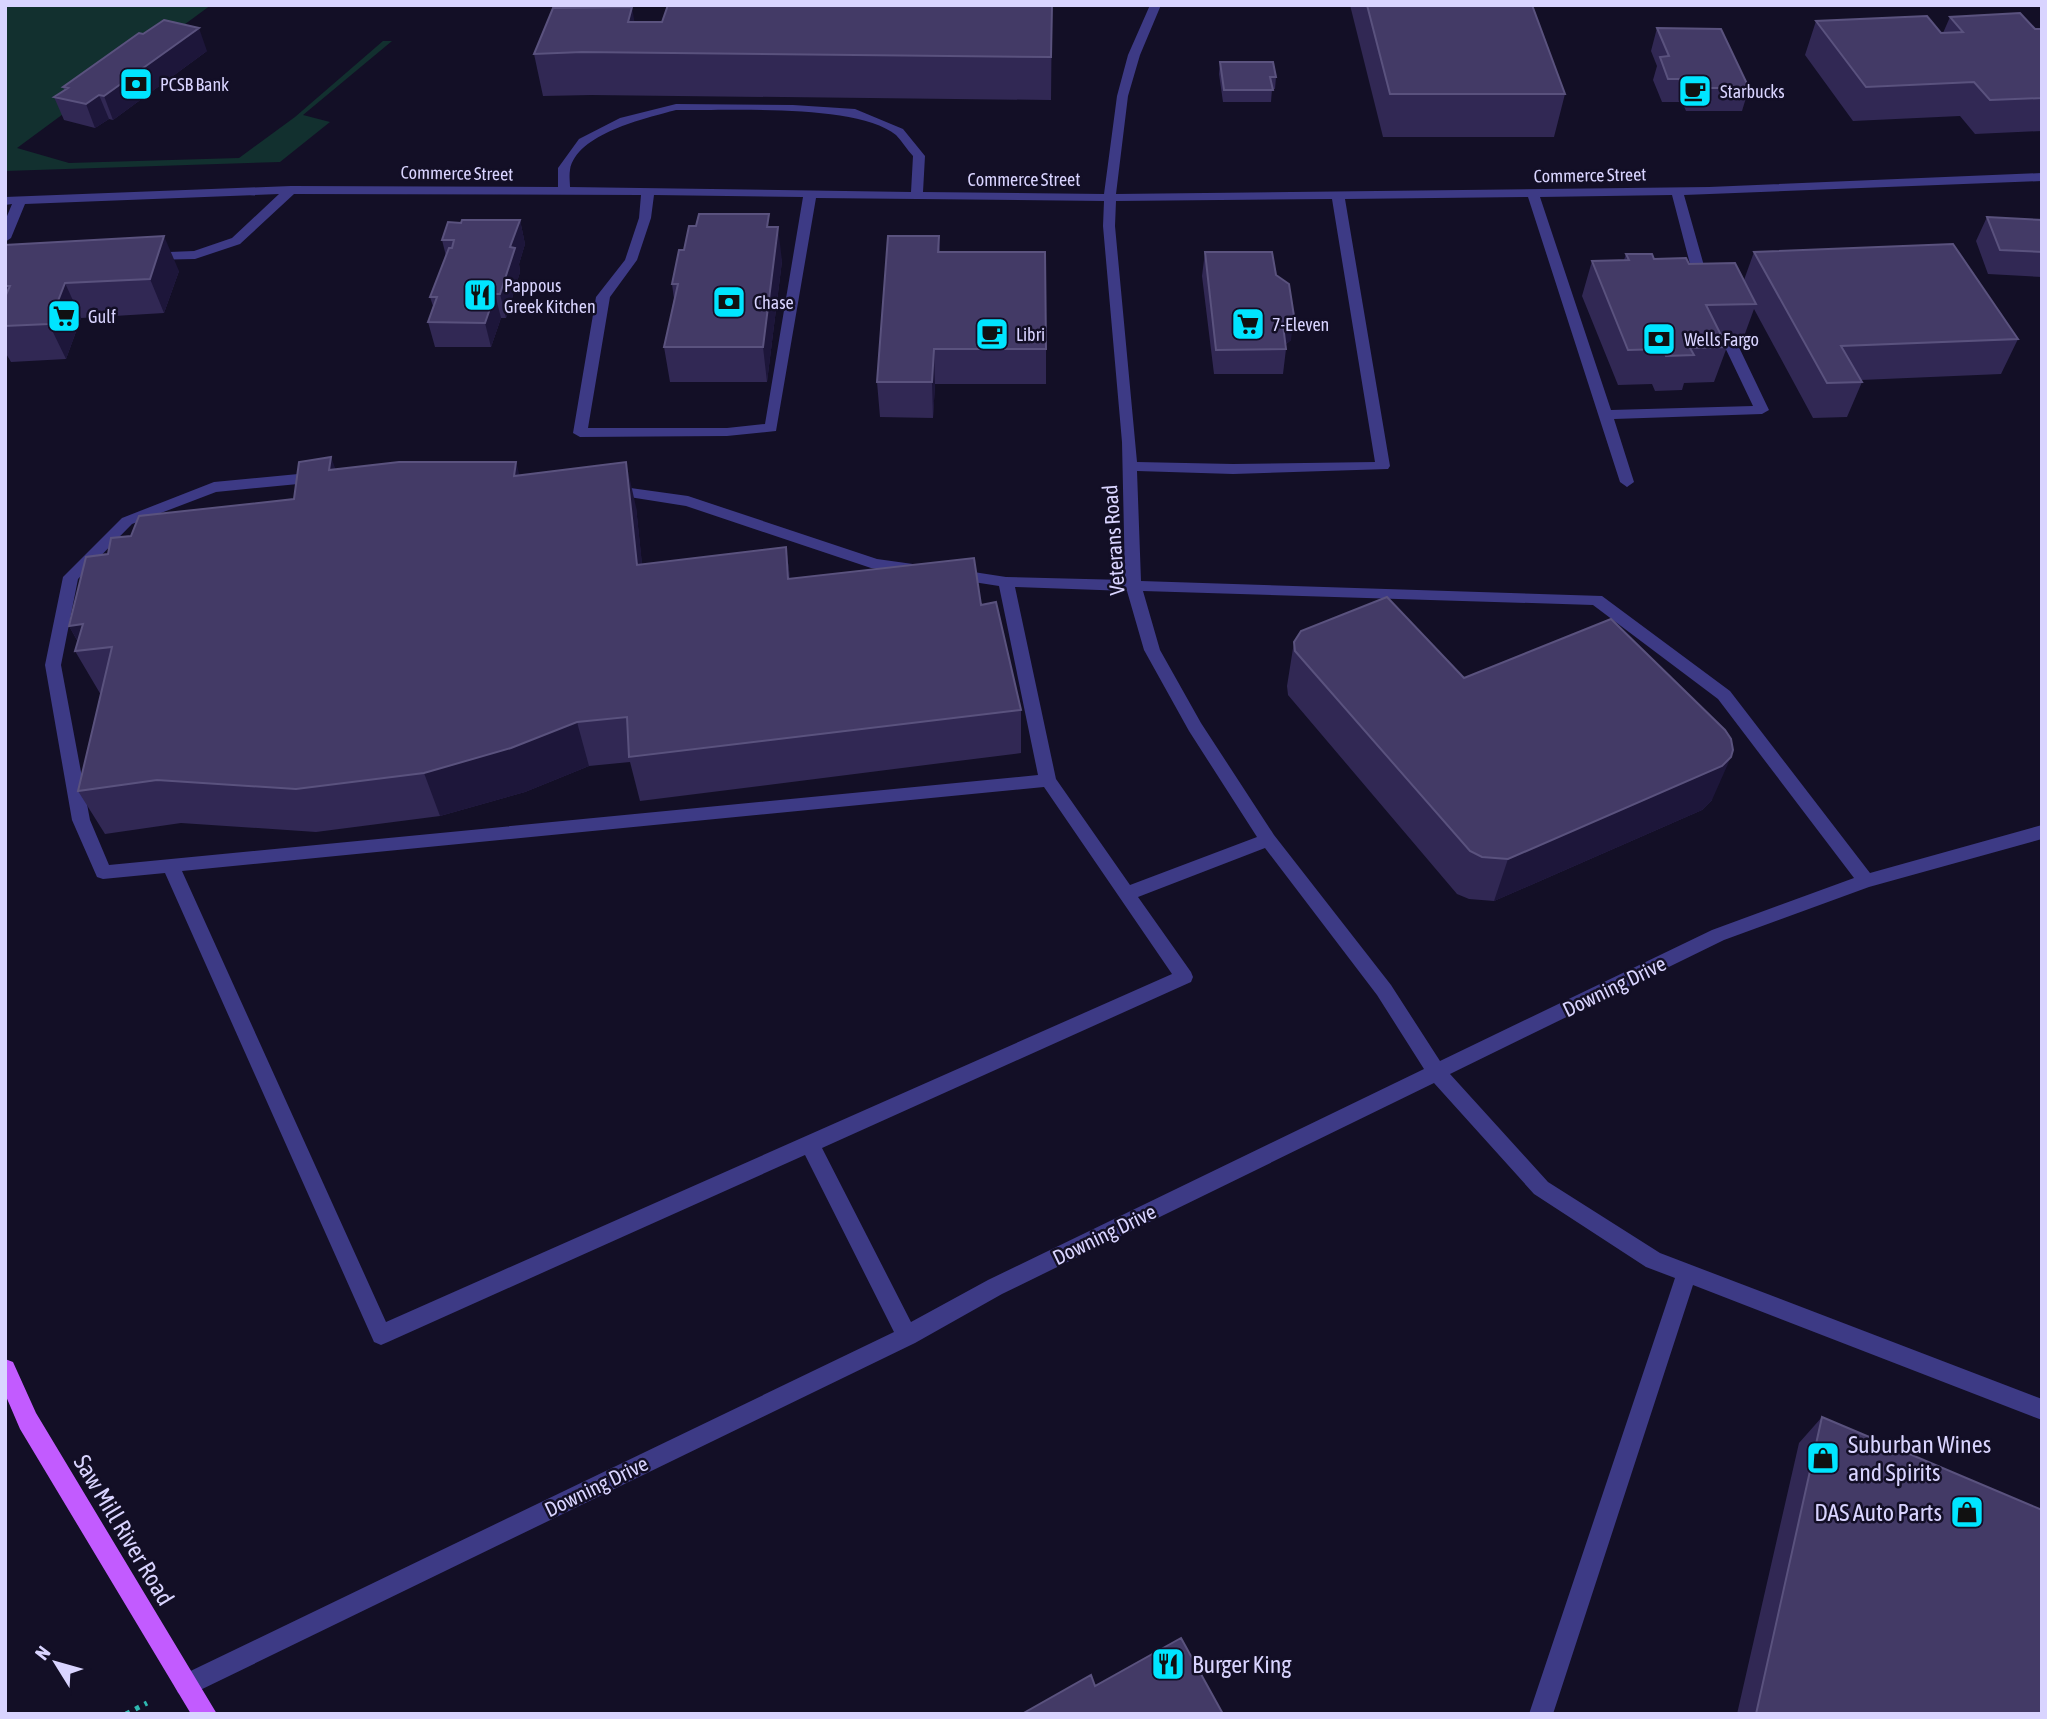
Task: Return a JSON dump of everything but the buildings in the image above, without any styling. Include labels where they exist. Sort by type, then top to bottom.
[{"type":"main road","name":"Saw Mill River Road","points":[[5,1369],[28,1421],[205,1714]]},
{"type":"street","name":"Veterans Road","points":[[1156,5],[1134,56],[1119,118],[1109,226],[1129,466],[1133,585],[1152,650],[1195,727],[1268,840],[1384,989],[1437,1073],[1541,1188],[1653,1260],[2042,1410]]},
{"type":"street","points":[[564,192],[564,168],[583,142],[624,120],[676,107],[793,108],[855,113],[898,132],[919,156],[917,195]]},
{"type":"street","name":"Commerce Street","points":[[5,201],[291,190],[648,191],[1045,198],[1677,192],[2042,177]]},
{"type":"street","points":[[129,257],[195,255],[236,241],[291,190]]},
{"type":"street","points":[[648,191],[645,218],[631,260],[603,297],[580,433],[727,432],[771,428],[810,194]]},
{"type":"street","points":[[1605,415],[1762,410],[1701,283],[1677,192]]},
{"type":"street","points":[[1533,193],[1627,482]]},
{"type":"street","points":[[1129,466],[1383,466],[1338,195]]},
{"type":"street","points":[[5,237],[20,200]]},
{"type":"street","points":[[330,476],[214,486],[127,521],[71,577],[53,665],[81,820],[103,872],[1048,780]]},
{"type":"street","points":[[589,487],[688,501],[876,564],[1006,582],[1597,600],[1724,695],[1866,881]]},
{"type":"street","points":[[170,865],[381,1335],[1184,977],[1048,780],[1006,582]]},
{"type":"street","name":"Downing Drive","points":[[186,1685],[907,1336],[995,1287],[1718,935],[1866,881],[2042,832]]},
{"type":"street","points":[[1127,894],[1268,840]]},
{"type":"street","points":[[810,1144],[907,1336]]},
{"type":"street","points":[[1541,1714],[1687,1273]]},
{"type":"green space","points":[[5,5],[211,5],[17,148],[69,163],[239,158],[295,117],[383,41],[392,41],[303,115],[330,122],[280,162],[5,171]]},
{"type":"place","name":"PCSB Bank","points":[[136,84]]},
{"type":"place","name":"Starbucks","points":[[1695,91]]},
{"type":"place","name":"Pappous Greek Kitchen","points":[[480,295]]},
{"type":"place","name":"Chase","points":[[729,302]]},
{"type":"place","name":"Gulf","points":[[64,316]]},
{"type":"place","name":"7-Eleven","points":[[1248,324]]},
{"type":"place","name":"Libri","points":[[992,334]]},
{"type":"place","name":"Wells Fargo","points":[[1659,339]]},
{"type":"place","name":"Suburban Wines and Spirits","points":[[1823,1458]]},
{"type":"place","name":"DAS Auto Parts","points":[[1967,1512]]},
{"type":"place","name":"Burger King","points":[[1168,1664]]}]
